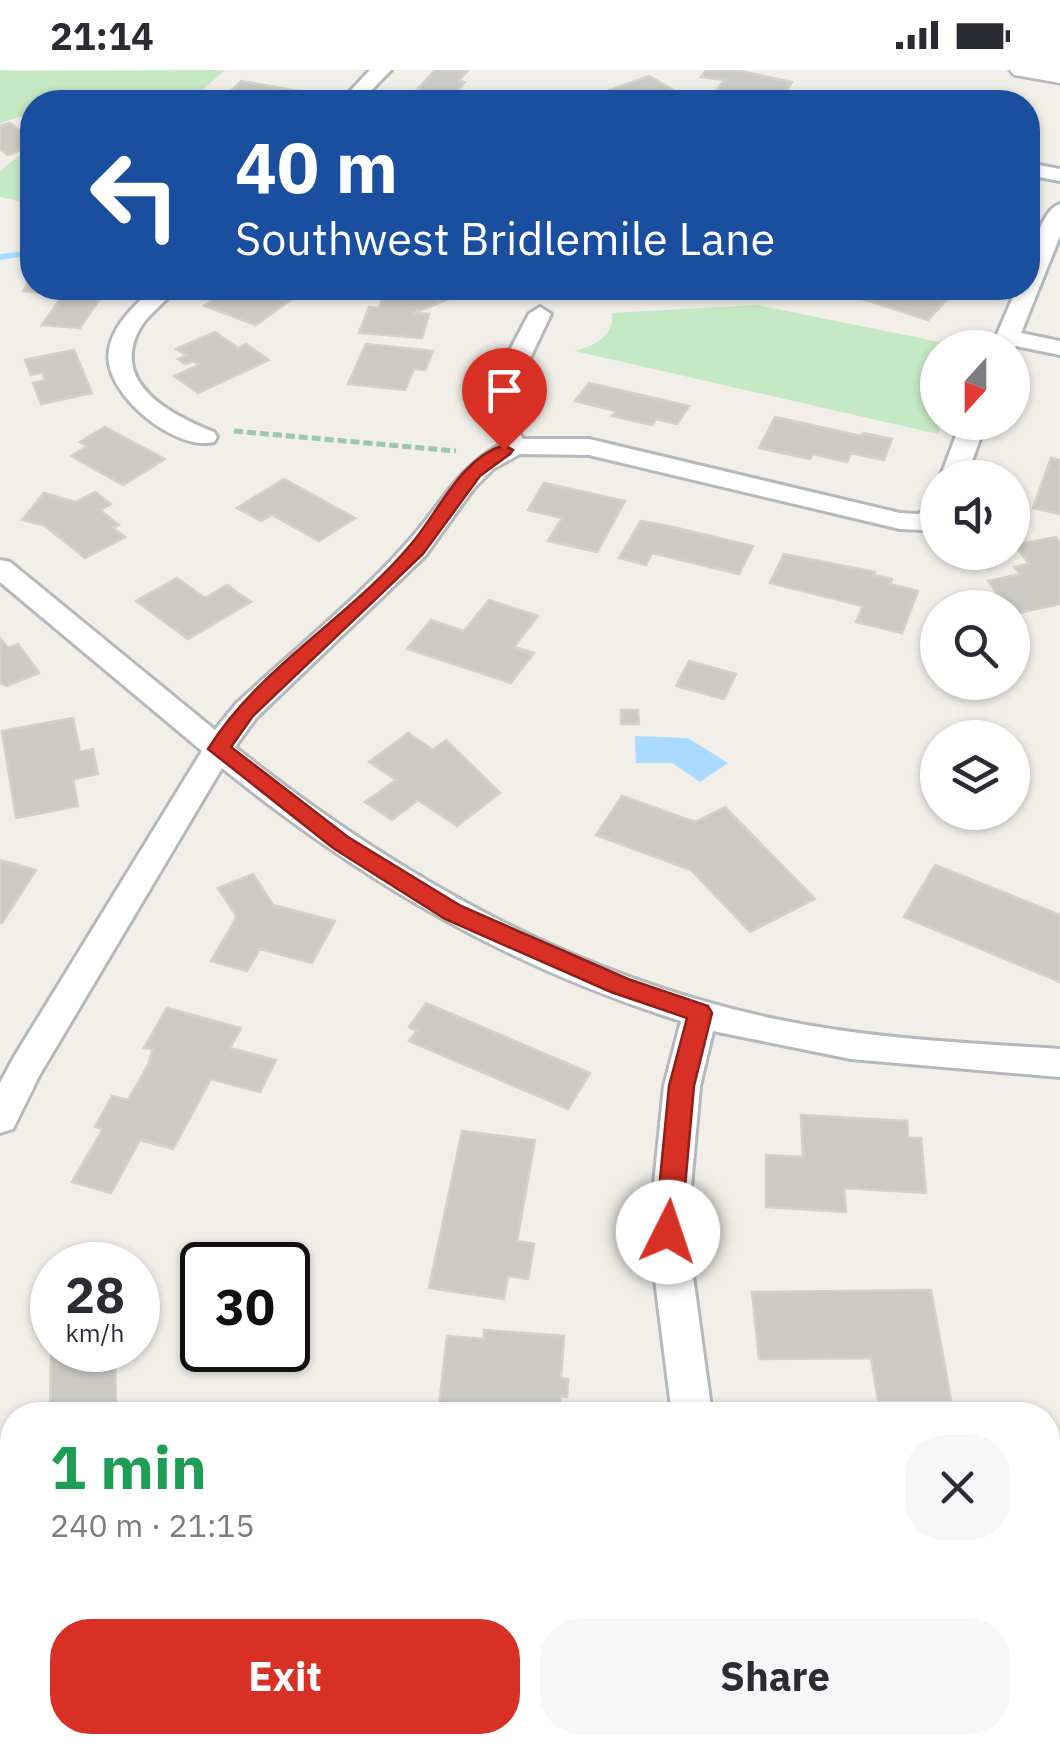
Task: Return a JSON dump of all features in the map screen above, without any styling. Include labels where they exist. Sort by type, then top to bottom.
[{"type":"street","points":[[361,90],[381,70]]},
{"type":"street","points":[[1022,70],[1060,76]]},
{"type":"street","points":[[1040,258],[1060,210]]},
{"type":"street","points":[[155,300],[128,330],[119,352],[122,374],[134,395],[156,414],[205,436]]},
{"type":"street","points":[[1010,330],[1022,300]]},
{"type":"street","points":[[505,450],[493,411],[495,401],[540,314]]},
{"type":"street","points":[[1030,345],[1060,348]]},
{"type":"street","points":[[0,1118],[26,1066],[246,711],[416,550],[465,483],[505,450],[590,447],[900,521],[920,518]]},
{"type":"street","points":[[0,568],[219,749],[340,842],[453,912],[620,985],[700,1013],[781,1034],[1060,1062]]},
{"type":"street","points":[[690,1402],[668,1232],[682,1086],[700,1013]]},
{"type":"path","points":[[205,436],[222,428],[286,438],[505,450]]},
{"type":"green space","points":[[0,70],[225,70],[202,90],[20,90],[20,117],[0,123]]},
{"type":"green space","points":[[20,157],[20,201],[0,197],[0,171]]},
{"type":"green space","points":[[757,305],[920,338],[920,430],[575,351],[596,343],[606,334],[612,313]]},
{"type":"water","points":[[635,736],[688,738],[728,763],[700,782],[672,763],[636,763]]},
{"type":"building","points":[[435,70],[468,70],[459,81],[465,82],[458,90],[417,90]]},
{"type":"building","points":[[706,70],[735,70],[792,82],[787,90],[717,90],[724,80],[701,77]]},
{"type":"building","points":[[649,76],[673,90],[609,90]]},
{"type":"building","points":[[241,81],[293,90],[232,90]]},
{"type":"building","points":[[10,123],[20,131],[20,150],[8,155],[0,149],[0,126]]},
{"type":"building","points":[[60,300],[99,300],[80,328],[42,325]]},
{"type":"building","points":[[212,300],[290,300],[256,325],[204,306]]},
{"type":"building","points":[[382,300],[446,300],[413,313],[429,314],[422,338],[359,333],[369,307],[379,308]]},
{"type":"building","points":[[866,300],[946,300],[928,320]]},
{"type":"building","points":[[215,332],[238,348],[246,344],[269,360],[198,393],[174,376],[199,365],[193,361],[185,364],[178,359],[186,355],[176,349]]},
{"type":"building","points":[[366,344],[433,351],[425,370],[414,369],[405,390],[348,384]]},
{"type":"building","points":[[74,350],[92,393],[41,404],[33,383],[45,380],[42,372],[31,375],[25,360]]},
{"type":"building","points":[[589,383],[689,406],[677,424],[656,419],[652,425],[612,416],[616,411],[575,401]]},
{"type":"building","points":[[775,417],[892,439],[884,460],[851,453],[847,462],[813,454],[810,459],[759,448]]},
{"type":"building","points":[[105,427],[165,459],[123,485],[71,456],[88,446],[80,442]]},
{"type":"building","points":[[1051,458],[1060,460],[1060,514],[1033,508]]},
{"type":"building","points":[[284,479],[355,518],[319,541],[272,515],[261,521],[237,508]]},
{"type":"building","points":[[544,483],[625,501],[597,552],[548,541],[562,518],[528,510]]},
{"type":"building","points":[[95,492],[111,504],[100,510],[119,525],[113,528],[125,537],[85,558],[44,525],[22,520],[44,493],[75,502]]},
{"type":"building","points":[[641,521],[753,546],[739,574],[652,553],[646,565],[619,558]]},
{"type":"building","points":[[1056,537],[1060,542],[1060,604],[1030,610],[1030,590],[995,590],[988,581],[1020,574],[1017,570],[1030,570],[1030,542]]},
{"type":"building","points":[[784,554],[875,572],[873,575],[892,579],[890,584],[918,591],[902,633],[856,622],[863,606],[770,583]]},
{"type":"building","points":[[177,578],[205,598],[227,585],[251,602],[188,639],[136,601]]},
{"type":"building","points":[[489,600],[538,616],[514,647],[534,653],[511,683],[407,649],[431,620],[464,631]]},
{"type":"building","points":[[0,638],[8,648],[18,644],[39,673],[7,686],[0,683]]},
{"type":"building","points":[[689,661],[736,674],[724,699],[676,686]]},
{"type":"building","points":[[621,710],[638,710],[639,724],[621,724]]},
{"type":"building","points":[[73,718],[80,752],[93,749],[98,774],[73,779],[78,806],[16,818],[2,731]]},
{"type":"building","points":[[408,733],[433,750],[446,740],[500,793],[457,826],[418,800],[392,820],[365,802],[396,780],[369,762]]},
{"type":"building","points":[[622,796],[695,822],[725,807],[815,899],[750,932],[691,870],[596,835]]},
{"type":"building","points":[[0,860],[36,870],[2,923],[0,922]]},
{"type":"building","points":[[935,865],[1060,915],[1060,982],[904,917]]},
{"type":"building","points":[[253,874],[273,905],[335,921],[312,963],[260,949],[247,971],[211,961],[237,917],[218,888]]},
{"type":"building","points":[[426,1003],[590,1073],[568,1109],[409,1041],[417,1031],[409,1027]]},
{"type":"building","points":[[167,1008],[241,1028],[230,1048],[276,1060],[260,1092],[211,1079],[173,1149],[140,1140],[111,1193],[72,1182],[103,1129],[95,1127],[112,1096],[128,1100],[148,1065],[153,1049],[144,1048]]},
{"type":"building","points":[[801,1115],[907,1121],[908,1138],[921,1138],[926,1193],[844,1188],[846,1212],[766,1207],[766,1155],[803,1157]]},
{"type":"building","points":[[462,1131],[535,1140],[517,1241],[534,1244],[528,1279],[508,1276],[504,1299],[429,1288]]},
{"type":"building","points":[[931,1290],[951,1400],[878,1400],[871,1358],[759,1359],[752,1292]]},
{"type":"building","points":[[484,1330],[564,1336],[561,1378],[568,1379],[567,1397],[561,1396],[560,1402],[439,1402],[447,1336],[484,1339]]},
{"type":"building","points":[[51,1372],[115,1372],[116,1402],[50,1402]]},
{"type":"waterway","points":[[0,257],[20,254]]},
{"type":"route","points":[[504,450],[474,472],[416,550],[246,711],[219,749],[340,842],[453,912],[553,958],[700,1013],[682,1086],[668,1232]]}]
